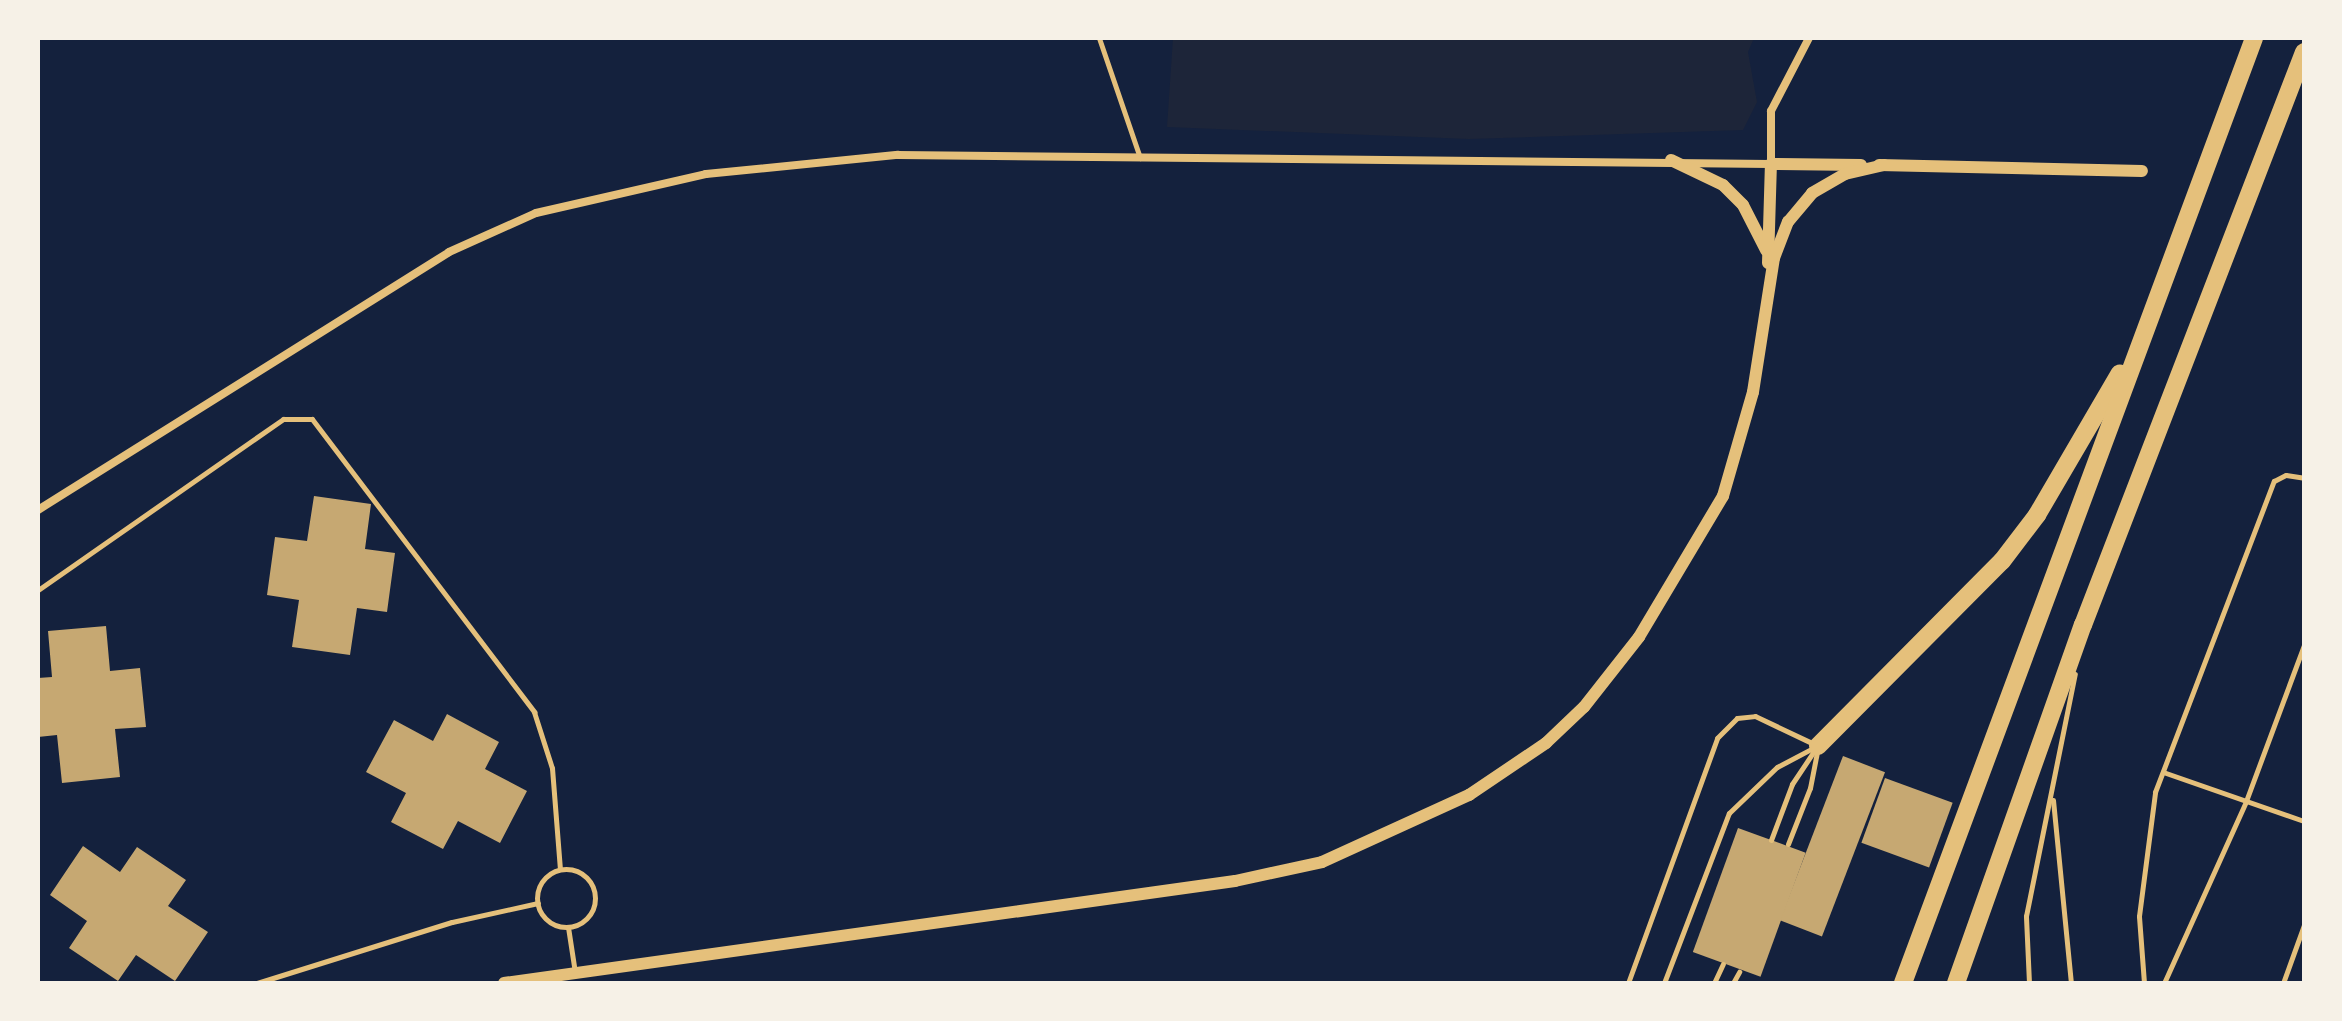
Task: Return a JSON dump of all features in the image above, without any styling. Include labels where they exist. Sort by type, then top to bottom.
[{"type":"highway","points":[[1888,983],[1904,979],[2254,38]]},
{"type":"highway","points":[[1956,983],[2083,625],[2304,52]]},
{"type":"highway","points":[[1818,746],[2002,561],[2037,515],[2140,340]]},
{"type":"street","points":[[504,983],[1235,881],[1322,862],[1469,795],[1546,743],[1584,707],[1673,585],[1723,496],[1753,392],[1766,299],[1771,111],[1809,38]]},
{"type":"street","points":[[38,510],[449,252],[536,213],[706,174],[898,155],[1141,160],[1671,160],[2142,171]]},
{"type":"street","points":[[1671,160],[1698,170],[1733,195],[1758,230],[1768,257]]},
{"type":"street","points":[[1766,299],[1788,222],[1812,193],[1845,174],[1884,165]]},
{"type":"lane","points":[[1099,38],[1141,160]]},
{"type":"lane","points":[[38,590],[283,419],[312,419],[534,712],[552,768],[560,869]]},
{"type":"lane","points":[[2144,983],[2139,916],[2155,792],[2274,481],[2286,475],[2304,478]]},
{"type":"lane","points":[[2029,983],[2026,916],[2053,795],[2083,625]]},
{"type":"lane","points":[[2164,983],[2246,801],[2304,645]]},
{"type":"lane","points":[[1628,983],[1717,738],[1737,718],[1755,716],[1818,746]]},
{"type":"lane","points":[[1771,840],[1792,784],[1818,746]]},
{"type":"lane","points":[[1788,844],[1810,788],[1818,746]]},
{"type":"lane","points":[[1664,983],[1729,813],[1777,767],[1818,746]]},
{"type":"lane","points":[[2163,772],[2304,821]]},
{"type":"lane","points":[[2053,795],[2071,983]]},
{"type":"lane","points":[[560,869],[586,876],[595,894],[591,914],[568,927],[548,921],[538,903],[542,881],[560,869]]},
{"type":"lane","points":[[257,983],[452,922],[538,903]]},
{"type":"lane","points":[[2283,983],[2304,925]]},
{"type":"lane","points":[[568,927],[575,973]]},
{"type":"lane","points":[[1714,983],[1723,964]]},
{"type":"lane","points":[[1733,983],[1739,972]]},
{"type":"shaded area","points":[[1173,38],[1754,38],[1748,52],[1757,102],[1743,130],[1469,139],[1167,127]]},
{"type":"building","points":[[314,496],[371,504],[365,549],[395,553],[387,612],[357,608],[350,655],[292,647],[299,600],[267,595],[275,537],[307,541]]},
{"type":"building","points":[[106,626],[110,671],[140,668],[146,727],[115,729],[120,777],[62,783],[57,735],[38,737],[38,678],[52,677],[48,631]]},
{"type":"building","points":[[447,714],[499,742],[485,769],[527,791],[500,843],[458,821],[443,849],[391,822],[406,793],[366,772],[394,720],[433,741]]},
{"type":"building","points":[[1843,756],[1885,772],[1822,936],[1780,920]]},
{"type":"building","points":[[1885,778],[1953,803],[1929,867],[1861,843]]},
{"type":"building","points":[[1738,828],[1806,853],[1761,977],[1693,952]]},
{"type":"building","points":[[83,846],[120,872],[137,847],[186,880],[168,906],[208,932],[175,981],[136,955],[118,981],[69,948],[87,921],[50,895]]}]
